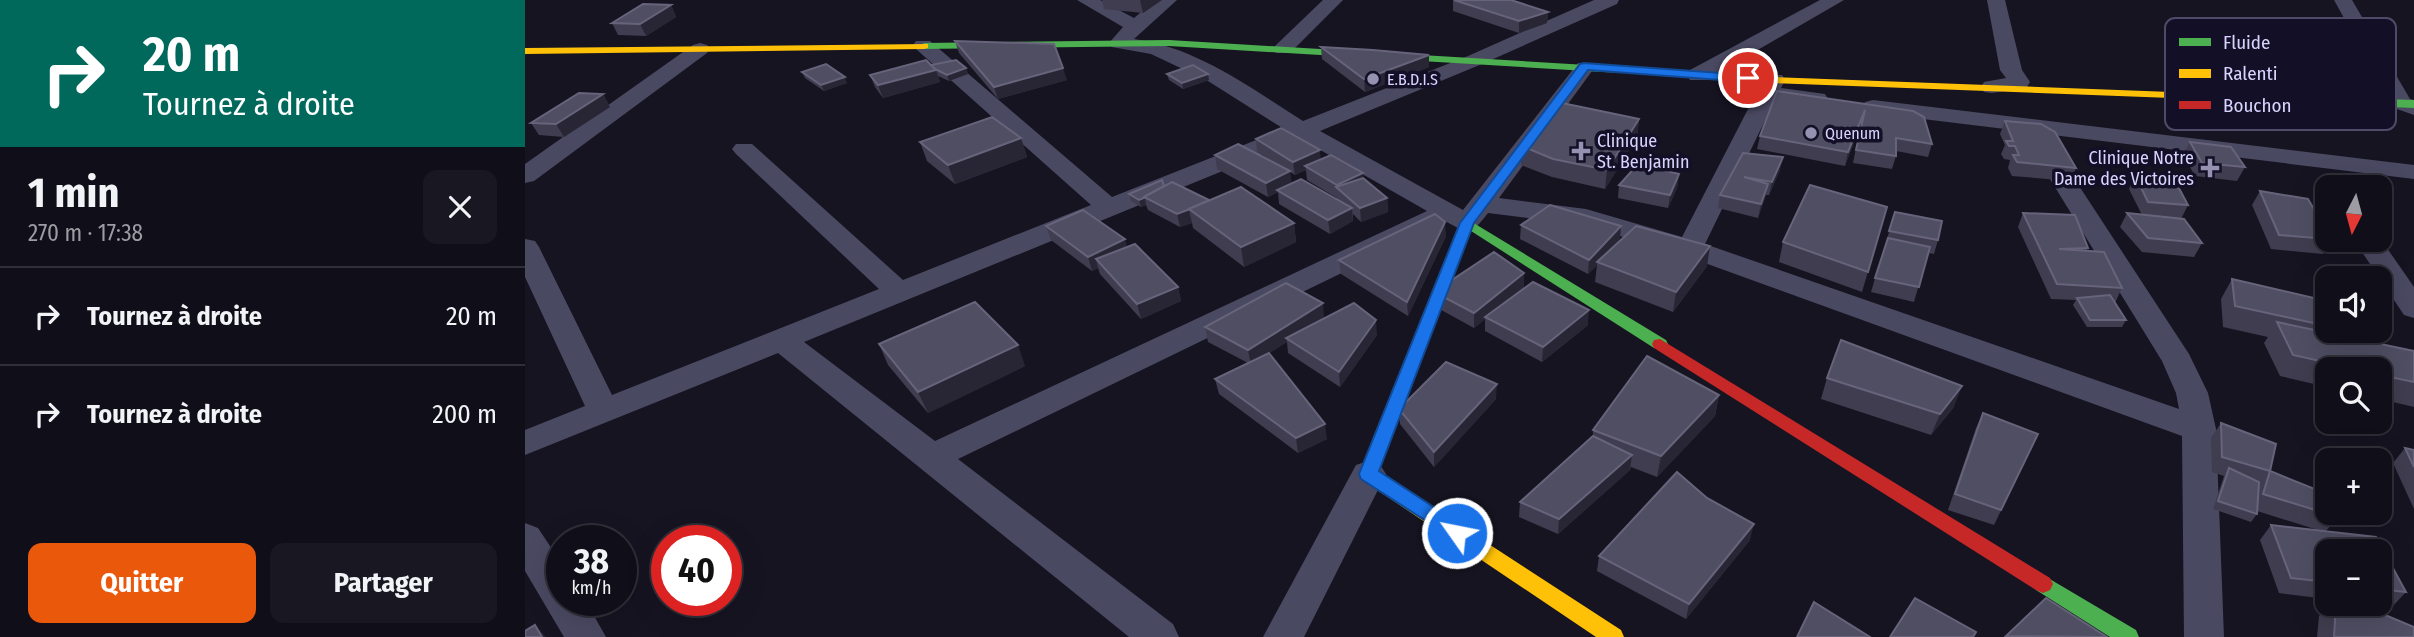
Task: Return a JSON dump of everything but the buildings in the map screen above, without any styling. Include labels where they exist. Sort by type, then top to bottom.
[{"type":"main road","points":[[525,51],[1119,43],[1283,49],[1584,66],[1697,75],[1771,87],[1992,88],[2165,95]]},
{"type":"main road","points":[[1613,637],[1368,474],[1465,213],[2129,637]]},
{"type":"street","points":[[1086,0],[1135,26]]},
{"type":"street","points":[[1119,43],[1135,26],[1168,0]]},
{"type":"street","points":[[1283,49],[1334,0]]},
{"type":"street","points":[[1563,0],[1588,8]]},
{"type":"street","points":[[525,443],[1475,60],[1610,0]]},
{"type":"street","points":[[1697,75],[1804,14],[1835,0]]},
{"type":"street","points":[[1992,88],[2019,82],[2011,70],[1996,0]]},
{"type":"street","points":[[2343,0],[2354,18]]},
{"type":"street","points":[[1119,43],[1156,48],[1216,76],[1300,129],[1465,213],[1585,217],[1690,248],[2199,429]]},
{"type":"street","points":[[923,45],[1109,207]]},
{"type":"street","points":[[525,176],[537,159],[700,49]]},
{"type":"street","points":[[932,457],[1465,213],[1584,66]]},
{"type":"street","points":[[2396,83],[2410,105]]},
{"type":"street","points":[[1690,248],[1771,87],[2029,127],[2414,172]]},
{"type":"street","points":[[2029,127],[2178,361],[2192,393],[2199,429],[2204,637]]},
{"type":"street","points":[[744,149],[899,292]]},
{"type":"street","points":[[2316,162],[2325,175]]},
{"type":"street","points":[[525,247],[604,412]]},
{"type":"street","points":[[2376,252],[2414,309]]},
{"type":"street","points":[[781,341],[1159,637]]},
{"type":"street","points":[[1283,637],[1368,474]]},
{"type":"street","points":[[525,538],[546,573]]},
{"type":"street","points":[[573,616],[586,637]]},
{"type":"traffic: fast","points":[[924,46],[1169,43],[1620,70]]},
{"type":"traffic: fast","points":[[2396,103],[2414,104]]},
{"type":"traffic: fast","points":[[1390,418],[1467,223],[1660,344]]},
{"type":"traffic: fast","points":[[2043,584],[2128,637]]},
{"type":"traffic: slow","points":[[525,51],[924,46]]},
{"type":"traffic: slow","points":[[1620,70],[1774,80],[2165,95]]},
{"type":"traffic: slow","points":[[1390,418],[1368,474],[1613,637]]},
{"type":"traffic: jam","points":[[1660,344],[2043,584]]},
{"type":"place","name":"E.B.D.I.S","points":[[1373,79]]},
{"type":"place","name":"Quenum","points":[[1811,133]]},
{"type":"place","name":"Clinique St. Benjamin","points":[[1581,151]]},
{"type":"place","name":"Clinique Notre Dame des Victoires","points":[[2210,168]]},
{"type":"route","points":[[1457,533],[1368,474],[1467,223],[1584,66],[1748,78]]}]
